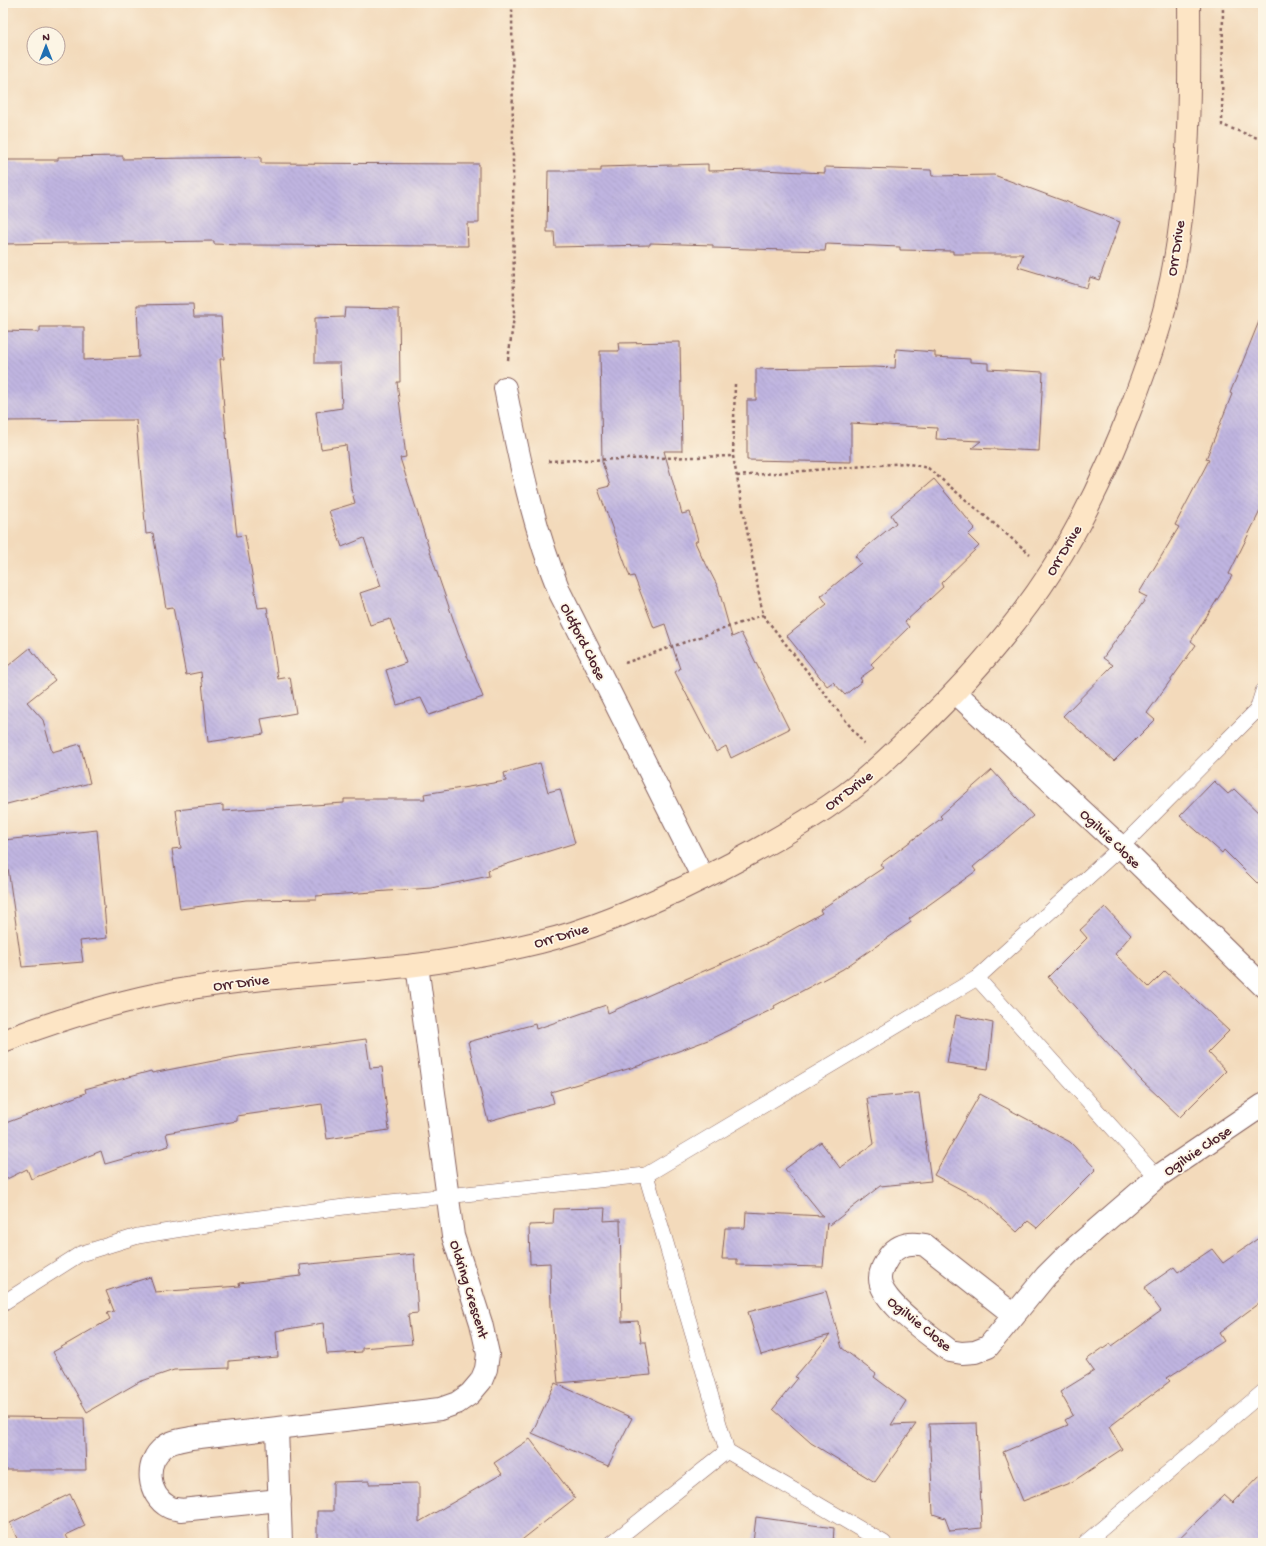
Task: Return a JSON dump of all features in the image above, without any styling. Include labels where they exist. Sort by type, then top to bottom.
[{"type":"street","name":"Orr Drive","points":[[3,1041],[68,1018],[159,994],[224,984],[417,965],[480,955],[545,941],[591,927],[641,907],[755,852],[846,793],[879,766],[956,693],[1000,640],[1051,572],[1087,508],[1122,433],[1148,364],[1166,302],[1174,261],[1187,163],[1190,114],[1189,3]]},
{"type":"street","name":"Oldford Close","points":[[505,388],[520,466],[538,533],[560,593],[703,878]]},
{"type":"street","name":"Ogilvie Close","points":[[956,693],[1121,847],[1263,986]]},
{"type":"street","name":"Oldring Crescent","points":[[280,1500],[181,1510],[169,1507],[159,1499],[152,1489],[150,1468],[155,1458],[164,1447],[176,1441],[440,1409],[457,1403],[470,1394],[481,1381],[486,1369],[487,1343],[457,1250],[447,1196],[417,965]]},
{"type":"street","name":"Ogilvie Close","points":[[1014,1315],[935,1251],[924,1245],[912,1243],[903,1245],[893,1251],[883,1265],[880,1278],[883,1291],[890,1302],[950,1351],[962,1353],[975,1352],[988,1347],[1046,1276],[1070,1252],[1157,1177],[1263,1105]]},
{"type":"street","points":[[277,1429],[281,1543]]},
{"type":"lane","points":[[3,1303],[80,1254],[138,1236],[221,1223],[447,1196],[646,1175],[977,978],[1121,847],[1260,712],[1263,691]]},
{"type":"lane","points":[[977,978],[1157,1177]]},
{"type":"lane","points":[[646,1175],[727,1451],[884,1543]]},
{"type":"lane","points":[[1085,1543],[1263,1392]]},
{"type":"lane","points":[[612,1543],[727,1451]]},
{"type":"path","points":[[505,388],[514,317],[512,3]]},
{"type":"path","points":[[1223,3],[1222,125],[1263,140]]},
{"type":"path","points":[[735,384],[733,456],[762,615],[861,740],[879,766]]},
{"type":"path","points":[[520,466],[556,459],[733,456]]},
{"type":"path","points":[[737,476],[905,463],[928,468],[1051,572]]},
{"type":"path","points":[[602,675],[624,664],[762,615]]},
{"type":"building","points":[[123,156],[123,159],[261,157],[261,163],[479,164],[479,223],[467,223],[468,246],[241,245],[214,244],[214,241],[3,244],[3,160],[58,160],[58,157]]},
{"type":"building","points":[[708,164],[708,171],[761,170],[825,173],[825,167],[931,170],[932,176],[994,175],[1120,222],[1099,280],[1090,277],[1087,288],[1018,267],[1023,254],[953,254],[953,251],[900,250],[900,247],[826,244],[825,251],[713,248],[713,245],[650,243],[650,245],[555,247],[554,232],[547,232],[548,171],[601,171],[601,167]]},
{"type":"building","points":[[193,304],[194,317],[221,317],[224,359],[220,359],[228,457],[237,536],[245,535],[258,608],[267,607],[278,679],[290,677],[296,713],[261,719],[264,734],[208,742],[201,672],[186,675],[173,607],[166,608],[153,533],[146,534],[136,420],[3,421],[3,331],[40,332],[40,327],[84,327],[84,360],[139,357],[137,305]]},
{"type":"building","points":[[345,308],[399,309],[400,382],[397,382],[406,457],[400,458],[458,633],[483,697],[429,715],[421,698],[397,705],[386,670],[406,663],[390,619],[370,625],[360,593],[381,586],[364,538],[342,547],[329,511],[355,503],[351,489],[346,445],[321,449],[316,412],[342,408],[340,363],[315,363],[315,318],[344,317]]},
{"type":"building","points":[[1262,314],[1263,505],[1229,574],[1232,576],[1191,641],[1196,645],[1147,713],[1155,720],[1114,761],[1063,716],[1113,665],[1103,658],[1147,597],[1139,593],[1179,527],[1175,525],[1209,460],[1206,459],[1232,394],[1230,393]]},
{"type":"building","points":[[680,342],[682,451],[664,451],[682,514],[690,512],[698,540],[695,542],[718,587],[732,637],[741,633],[789,729],[731,758],[726,746],[716,752],[675,672],[680,669],[665,624],[654,628],[634,576],[630,577],[598,489],[610,486],[602,462],[600,351],[619,351],[618,343]]},
{"type":"building","points":[[896,349],[935,352],[935,357],[970,359],[970,362],[988,363],[988,369],[1043,372],[1039,451],[972,448],[981,441],[936,439],[937,428],[851,423],[851,462],[747,460],[747,400],[756,400],[756,369],[895,368]]},
{"type":"building","points":[[934,479],[975,528],[968,535],[979,546],[941,583],[943,587],[905,622],[909,627],[871,664],[874,668],[860,678],[862,681],[845,695],[833,682],[827,686],[787,636],[827,604],[821,596],[861,563],[855,556],[896,523],[891,515]]},
{"type":"building","points":[[30,648],[55,680],[27,702],[43,720],[52,752],[80,744],[90,783],[3,805],[3,670]]},
{"type":"building","points":[[540,763],[548,792],[560,789],[575,843],[488,870],[489,876],[431,888],[316,896],[316,899],[246,900],[180,909],[172,849],[181,848],[176,810],[223,805],[223,811],[344,803],[344,799],[425,799],[424,794],[506,781],[504,773]]},
{"type":"building","points":[[992,770],[1033,816],[973,867],[976,871],[909,919],[911,922],[843,969],[774,1006],[775,1008],[708,1040],[641,1065],[551,1092],[554,1103],[488,1121],[468,1042],[535,1024],[536,1029],[606,1005],[608,1013],[768,943],[822,913],[820,910],[883,868],[880,864],[942,818],[940,816]]},
{"type":"building","points":[[1214,781],[1228,794],[1234,789],[1263,817],[1263,889],[1224,850],[1222,853],[1180,816]]},
{"type":"building","points":[[97,830],[107,938],[80,941],[83,962],[22,967],[4,840]]},
{"type":"building","points":[[1105,907],[1131,935],[1115,954],[1149,987],[1165,971],[1229,1031],[1208,1052],[1226,1071],[1180,1117],[1141,1080],[1048,977],[1087,938],[1080,930]]},
{"type":"building","points":[[956,1015],[993,1023],[988,1069],[947,1063]]},
{"type":"building","points":[[366,1039],[370,1068],[382,1067],[389,1130],[327,1139],[322,1104],[237,1116],[237,1121],[166,1133],[169,1146],[105,1164],[101,1151],[31,1179],[27,1169],[3,1181],[3,1124],[86,1093],[85,1089],[151,1071],[152,1073],[239,1056]]},
{"type":"building","points":[[919,1093],[931,1181],[880,1186],[830,1225],[827,1222],[823,1267],[737,1265],[737,1259],[722,1259],[725,1228],[745,1228],[746,1212],[823,1216],[785,1169],[821,1142],[840,1168],[874,1144],[867,1098]]},
{"type":"building","points":[[980,1094],[1070,1142],[1096,1169],[1037,1228],[1028,1221],[1017,1232],[983,1201],[934,1175]]},
{"type":"building","points":[[605,1208],[604,1221],[620,1220],[622,1322],[638,1321],[641,1342],[646,1342],[651,1375],[558,1383],[551,1307],[550,1263],[530,1264],[529,1225],[553,1224],[554,1209]]},
{"type":"building","points":[[1263,1235],[1263,1300],[1219,1333],[1224,1341],[1167,1378],[1170,1381],[1109,1427],[1122,1449],[1072,1482],[1023,1501],[1003,1452],[1068,1425],[1065,1420],[1073,1415],[1060,1392],[1094,1371],[1086,1360],[1110,1343],[1112,1346],[1161,1311],[1144,1288],[1174,1267],[1178,1272],[1212,1249],[1223,1263]]},
{"type":"building","points":[[414,1254],[418,1313],[408,1314],[412,1344],[362,1348],[362,1352],[327,1354],[323,1323],[276,1331],[278,1357],[229,1361],[229,1368],[174,1370],[139,1382],[87,1412],[53,1352],[110,1319],[107,1313],[114,1311],[106,1291],[150,1277],[155,1292],[240,1286],[239,1283],[301,1276],[300,1265]]},
{"type":"building","points":[[826,1291],[842,1348],[876,1374],[874,1377],[906,1401],[891,1425],[916,1424],[875,1482],[811,1443],[773,1409],[798,1378],[795,1377],[830,1335],[761,1355],[748,1312]]},
{"type":"building","points":[[555,1383],[632,1418],[608,1466],[532,1433]]},
{"type":"building","points":[[3,1417],[84,1418],[86,1470],[3,1470]]},
{"type":"building","points":[[977,1423],[982,1528],[950,1531],[945,1518],[933,1514],[929,1424]]},
{"type":"building","points":[[530,1439],[575,1498],[518,1543],[317,1543],[317,1511],[333,1511],[333,1482],[369,1481],[369,1484],[419,1483],[419,1522],[502,1474],[494,1463]]},
{"type":"building","points":[[1263,1472],[1263,1543],[1174,1543],[1224,1495],[1233,1503]]},
{"type":"building","points":[[70,1494],[85,1526],[66,1535],[70,1543],[19,1543],[10,1523]]},
{"type":"building","points":[[756,1517],[834,1528],[833,1543],[753,1543]]}]
